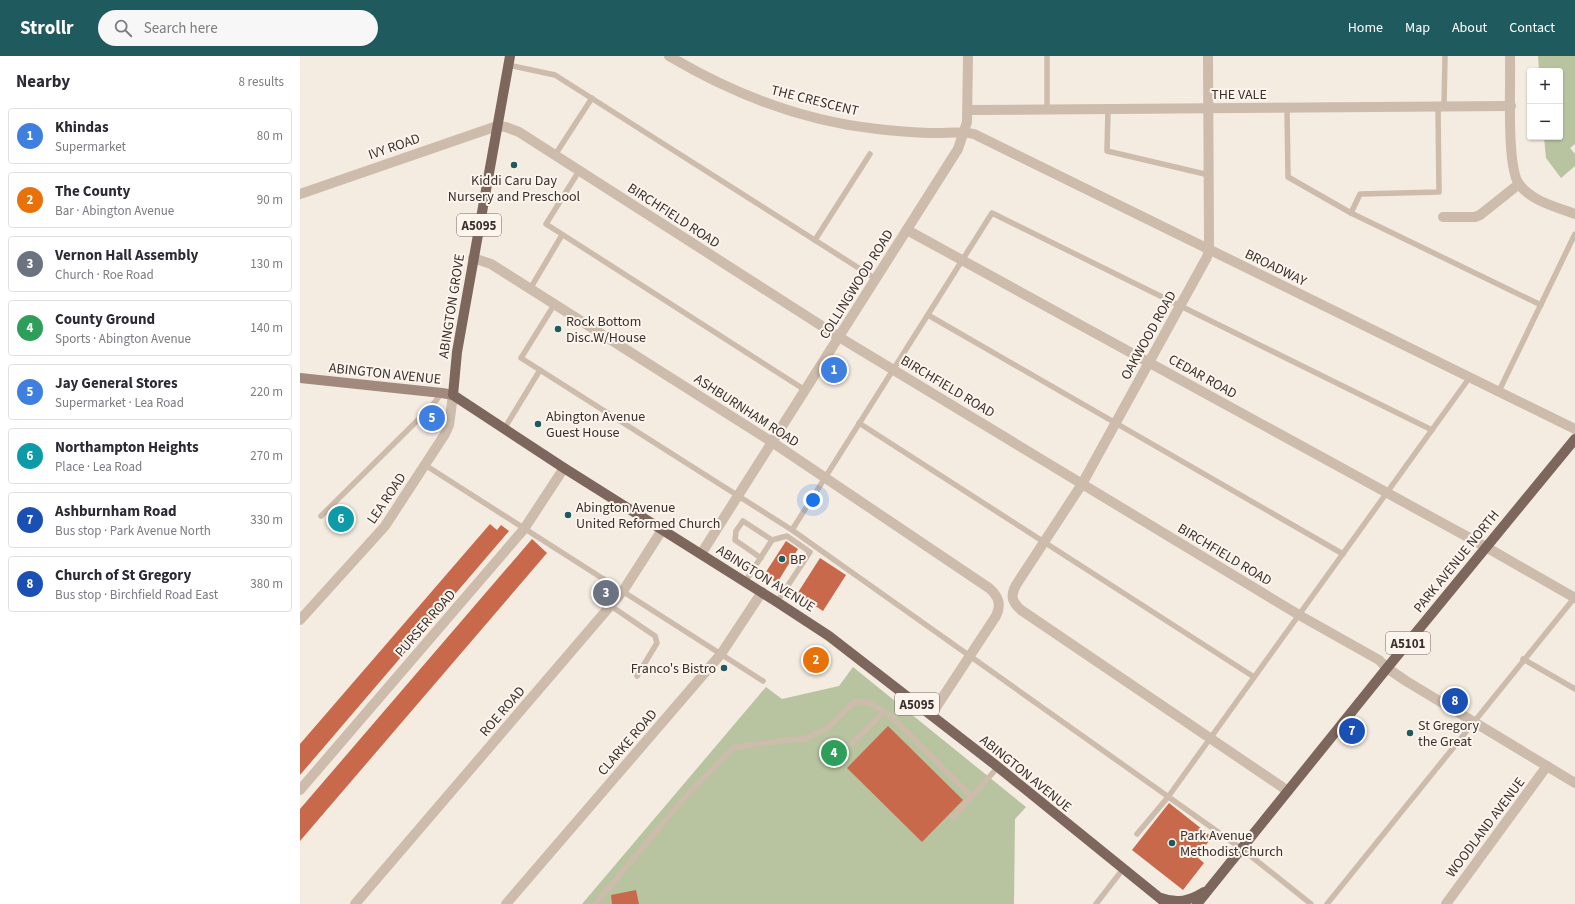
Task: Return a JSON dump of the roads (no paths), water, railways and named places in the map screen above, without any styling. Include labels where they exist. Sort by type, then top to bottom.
[{"type":"main road","name":"ABINGTON GROVE","points":[[453,395],[457,352],[509,60]]},
{"type":"main road","name":"ABINGTON AVENUE","points":[[300,378],[453,395],[564,468],[762,592],[829,636],[998,767],[1162,901]]},
{"type":"main road","name":"PARK AVENUE NORTH","points":[[1209,888],[1575,439]]},
{"type":"main road","name":"A5101","points":[[1162,901],[1185,901],[1195,898],[1209,888]]},
{"type":"main road","name":"A5101","points":[[1197,904],[1209,888]]},
{"type":"main road","points":[[1204,904],[1209,888]]},
{"type":"street","name":"THE CRESCENT","points":[[669,56],[700,74],[733,90],[792,112],[833,122],[875,129],[918,133],[965,132]]},
{"type":"street","name":"COLLINGWOOD ROAD","points":[[701,554],[958,149],[965,132],[968,110],[968,56]]},
{"type":"street","name":"OAKWOOD ROAD","points":[[1208,56],[1209,250],[1207,257],[1082,484],[1045,543],[1016,585],[1013,591],[1012,599],[1014,604],[1021,610],[1210,739]]},
{"type":"street","points":[[1510,56],[1512,162],[1513,171],[1518,184],[1532,196],[1575,214]]},
{"type":"street","name":"THE VALE","points":[[968,110],[1441,108],[1511,106]]},
{"type":"street","name":"BIRCHFIELD ROAD","points":[[497,126],[506,127],[518,132],[839,337],[1299,615],[1379,660],[1387,668],[1575,782]]},
{"type":"street","name":"IVY ROAD","points":[[300,194],[497,126]]},
{"type":"street","name":"BROADWAY","points":[[965,132],[981,138],[1575,429]]},
{"type":"street","points":[[1443,216],[1475,217],[1480,215],[1518,184]]},
{"type":"street","name":"CEDAR ROAD","points":[[906,230],[1486,547],[1575,598]]},
{"type":"street","name":"ASHBURNHAM ROAD","points":[[473,258],[491,264],[772,442],[989,588],[998,598],[1000,604],[999,611],[970,656]]},
{"type":"street","name":"LEA ROAD","points":[[300,620],[376,538],[442,440],[449,425],[453,395]]},
{"type":"street","name":"PURSER ROAD","points":[[300,790],[524,529],[564,468]]},
{"type":"street","name":"ROE ROAD","points":[[355,904],[623,592],[662,530]]},
{"type":"street","name":"CLARKE ROAD","points":[[506,904],[721,654],[762,592]]},
{"type":"street","points":[[931,715],[970,656]]},
{"type":"street","points":[[1210,739],[1288,791]]},
{"type":"street","name":"WOODLAND AVENUE","points":[[1446,904],[1547,766]]},
{"type":"lane","points":[[1047,56],[1047,110]]},
{"type":"lane","points":[[1351,213],[1360,194],[1439,192],[1441,108],[1445,56]]},
{"type":"lane","points":[[509,60],[555,75],[876,279]]},
{"type":"lane","points":[[555,155],[592,98]]},
{"type":"lane","points":[[1287,108],[1288,177],[1351,213],[1541,305]]},
{"type":"lane","points":[[1108,109],[1107,151],[1208,175]]},
{"type":"lane","points":[[815,240],[870,154]]},
{"type":"lane","points":[[579,171],[546,224],[805,390]]},
{"type":"lane","points":[[792,530],[992,213],[1432,430]]},
{"type":"lane","points":[[1499,391],[1575,234]]},
{"type":"lane","points":[[530,289],[562,235]]},
{"type":"lane","points":[[554,305],[521,358],[792,530],[1242,849],[1311,904]]},
{"type":"lane","points":[[928,315],[1343,554]]},
{"type":"lane","points":[[504,429],[540,370]]},
{"type":"lane","points":[[1137,834],[1168,797],[1470,377]]},
{"type":"lane","points":[[321,516],[430,408],[442,393]]},
{"type":"lane","points":[[859,423],[1254,677]]},
{"type":"lane","points":[[424,465],[763,681]]},
{"type":"lane","points":[[761,558],[735,540],[736,531],[743,521],[772,540]]},
{"type":"lane","points":[[745,582],[772,540],[787,536],[810,552],[777,602]]},
{"type":"lane","points":[[1327,904],[1524,659],[1575,598]]},
{"type":"lane","points":[[611,606],[655,636],[657,640],[657,643],[638,676]]},
{"type":"lane","points":[[1524,659],[1575,689]]},
{"type":"lane","points":[[595,904],[686,796],[734,747],[806,738],[826,729],[854,702],[869,702],[892,717],[972,797]]},
{"type":"lane","points":[[851,744],[884,712]]},
{"type":"lane","points":[[952,818],[998,767]]},
{"type":"lane","points":[[1096,904],[1123,869]]},
{"type":"place","name":"Kiddi Caru Day Nursery and Preschool","points":[[514,165]]},
{"type":"place","name":"Rock Bottom Disc.W/House","points":[[558,329]]},
{"type":"place","name":"Khindas","points":[[834,370]]},
{"type":"place","name":"Jay General Stores","points":[[432,418]]},
{"type":"place","name":"Abington Avenue Guest House","points":[[538,424]]},
{"type":"place","name":"Abington Avenue United Reformed Church","points":[[568,515]]},
{"type":"place","name":"Northampton Heights","points":[[341,519]]},
{"type":"place","name":"BP","points":[[782,559]]},
{"type":"place","name":"Vernon Hall Assembly","points":[[606,593]]},
{"type":"place","name":"The County","points":[[816,660]]},
{"type":"place","name":"Franco's Bistro","points":[[724,668]]},
{"type":"place","name":"Church of St Gregory","points":[[1455,701]]},
{"type":"place","name":"Ashburnham Road","points":[[1352,731]]},
{"type":"place","name":"St Gregory the Great","points":[[1410,733]]},
{"type":"place","name":"County Ground","points":[[834,753]]},
{"type":"place","name":"Park Avenue Methodist Church","points":[[1172,843]]}]
